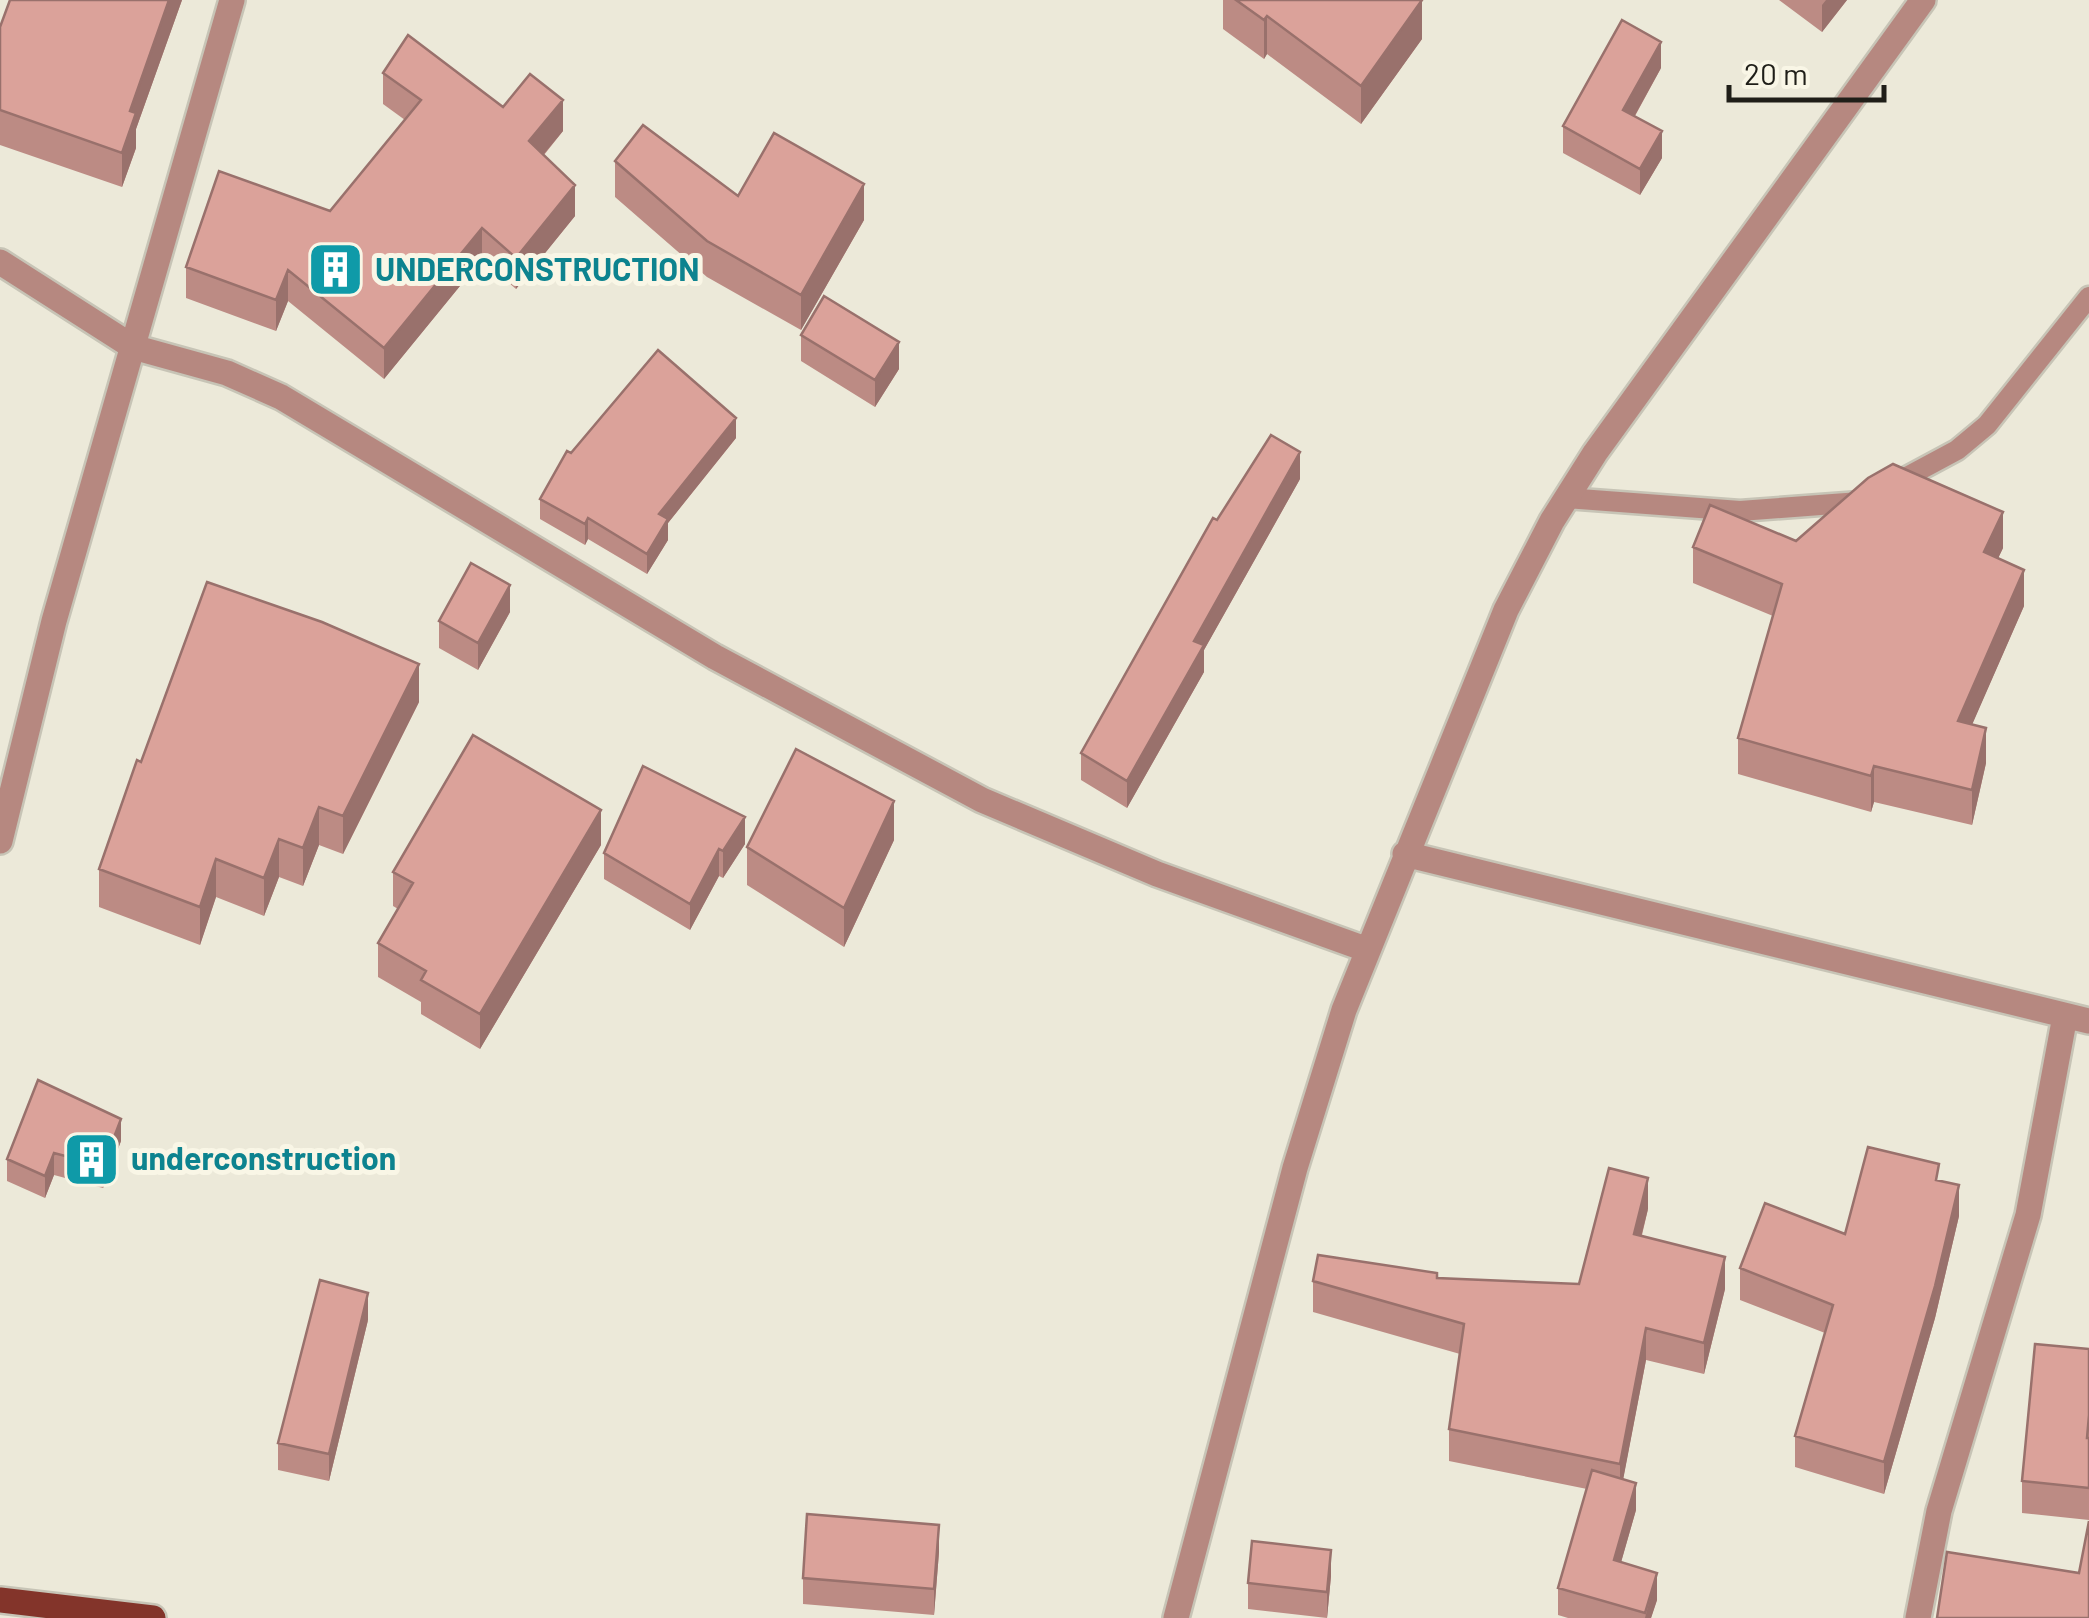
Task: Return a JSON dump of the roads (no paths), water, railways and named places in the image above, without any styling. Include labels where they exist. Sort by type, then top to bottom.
[{"type":"main road","points":[[0,1600],[153,1618]]},
{"type":"street","points":[[0,841],[54,622],[232,0]]},
{"type":"street","points":[[1176,1618],[1295,1168],[1344,1010],[1506,610],[1566,498],[1638,392],[1923,0]]},
{"type":"street","points":[[0,262],[133,348],[227,373],[281,397],[715,657],[982,800],[1157,874],[1368,950]]},
{"type":"street","points":[[1405,854],[2077,1018],[2028,1216],[1939,1511],[1918,1618]]},
{"type":"lane","points":[[1566,498],[1740,511],[1855,505],[1957,450],[1986,425],[2089,298]]},
{"type":"place","name":"UNDERCONSTRUCTION","points":[[336,270]]},
{"type":"place","name":"underconstruction","points":[[92,1159]]}]
